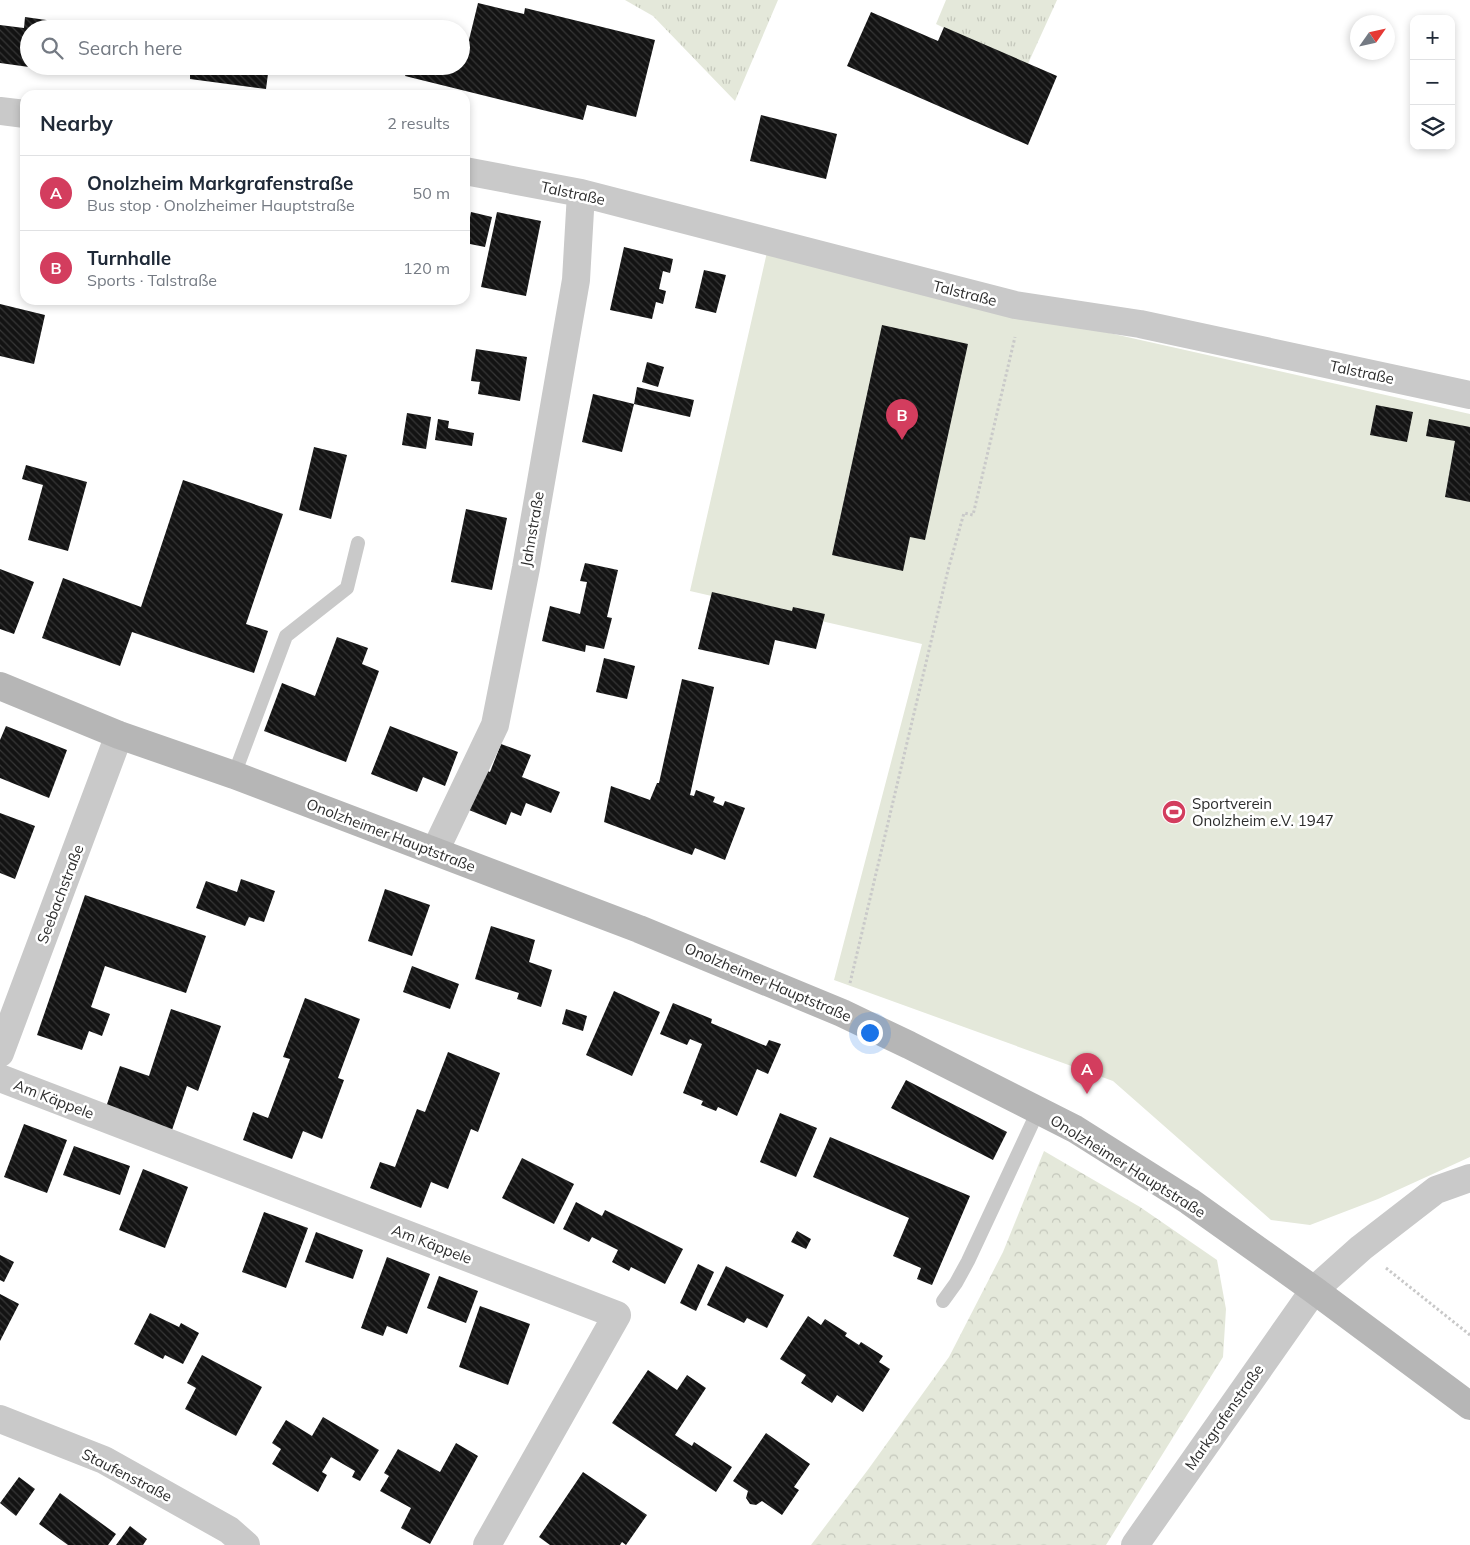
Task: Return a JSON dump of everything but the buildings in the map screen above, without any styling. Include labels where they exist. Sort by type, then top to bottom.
[{"type":"main road","name":"Onolzheimer Hauptstraße","points":[[0,686],[119,734],[639,929],[842,1013],[1075,1130],[1189,1201],[1314,1290],[1470,1406]]},
{"type":"street","points":[[0,111],[20,113]]},
{"type":"street","name":"Talstraße","points":[[470,172],[581,193],[1023,306],[1140,324],[1470,395]]},
{"type":"street","name":"Jahnstraße","points":[[435,852],[494,725],[526,568],[576,280],[581,193]]},
{"type":"street","name":"Seebachstraße","points":[[0,1052],[119,734]]},
{"type":"street","name":"Am Käppele","points":[[0,1078],[617,1315],[487,1545]]},
{"type":"street","name":"Markgrafenstraße","points":[[1135,1545],[1314,1290],[1360,1248],[1436,1190],[1470,1178]]},
{"type":"street","name":"Staufenstraße","points":[[0,1419],[104,1460],[229,1530],[246,1545]]},
{"type":"lane","points":[[234,776],[286,636],[347,588],[358,543]]},
{"type":"lane","points":[[943,1301],[968,1261],[1038,1111]]},
{"type":"path","points":[[842,1013],[948,570],[964,513],[973,515],[1023,306]]},
{"type":"path","points":[[1360,1248],[1470,1336]]},
{"type":"green space","points":[[625,0],[778,0],[735,101],[653,16]]},
{"type":"green space","points":[[946,0],[1057,0],[1026,68],[936,24]]},
{"type":"green space","name":"Sportverein Onolzheim e.V. 1947","points":[[770,239],[1020,313],[1470,414],[1470,1157],[1378,1199],[1310,1225],[1271,1220],[1113,1081],[834,980],[922,644],[690,591]]},
{"type":"green space","points":[[1044,1151],[1140,1207],[1217,1260],[1226,1309],[1223,1357],[1106,1545],[811,1545],[949,1357],[1003,1252]]},
{"type":"place","name":"Turnhalle","points":[[902,440]]},
{"type":"place","name":"Sportverein Onolzheim e.V. 1947","points":[[1174,812]]},
{"type":"place","name":"Onolzheim Markgrafenstraße","points":[[1087,1094]]}]
